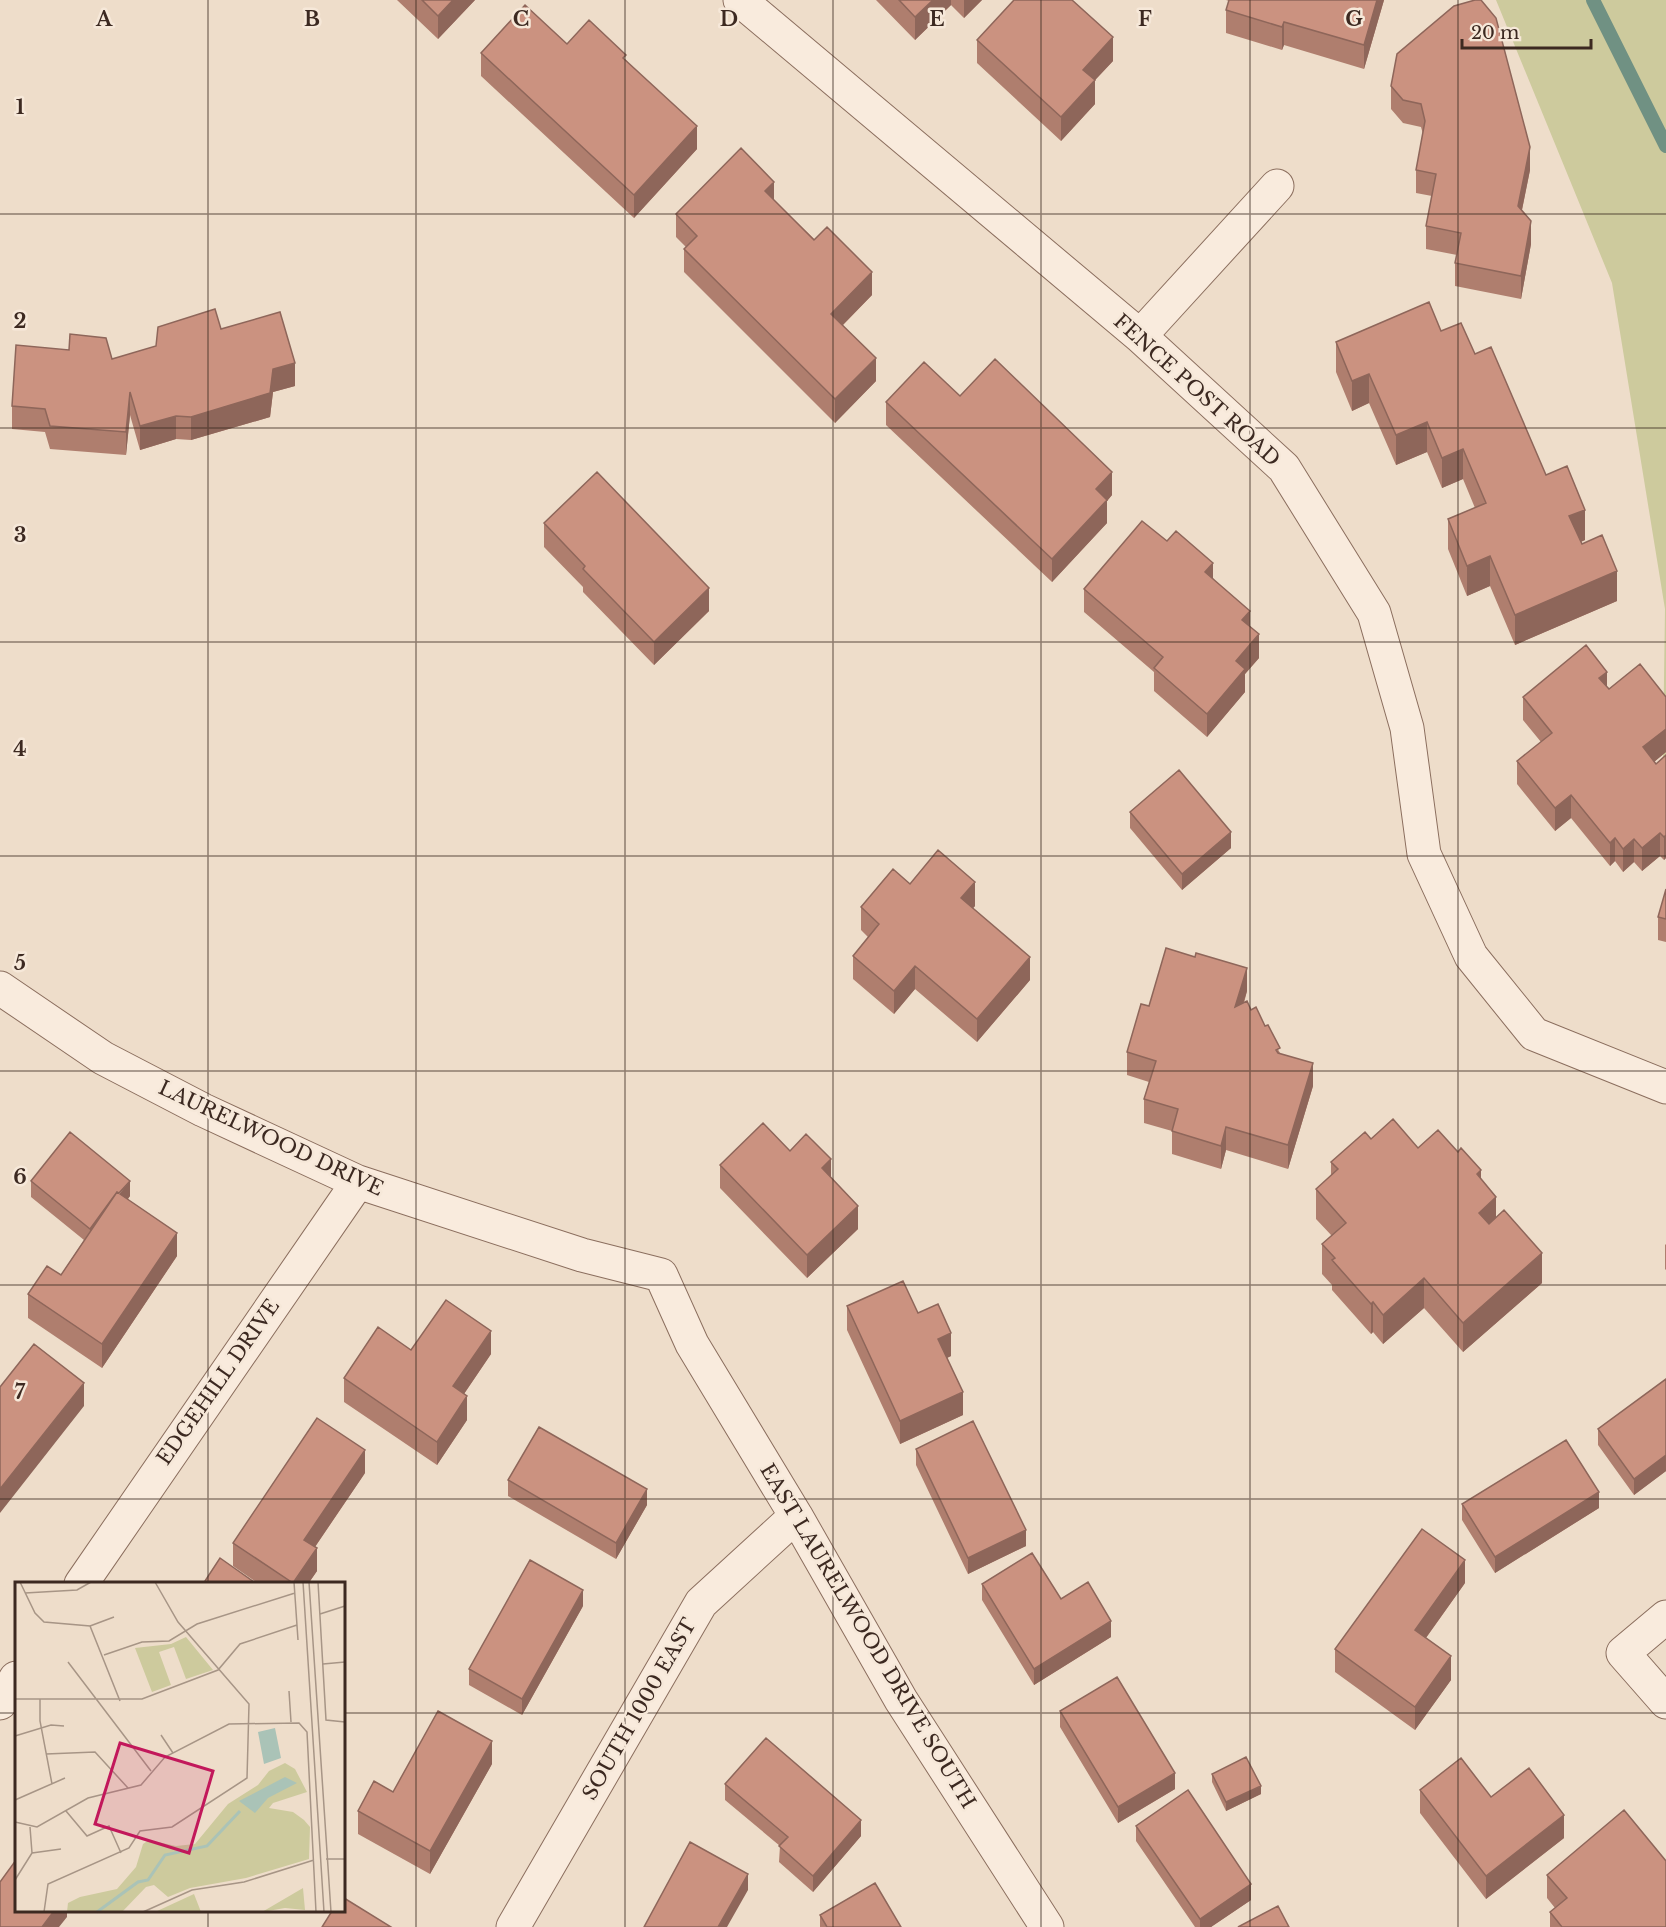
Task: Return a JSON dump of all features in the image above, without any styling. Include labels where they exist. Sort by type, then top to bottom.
[{"type":"street","name":"FENCE POST ROAD","points":[[740,0],[1140,336],[1284,468],[1374,613],[1407,728],[1424,854],[1471,956],[1534,1034],[1666,1088]]},
{"type":"street","points":[[1140,336],[1277,186]]},
{"type":"street","name":"LAURELWOOD DRIVE","points":[[0,988],[103,1058],[203,1110],[358,1182],[582,1255],[662,1275],[692,1344]]},
{"type":"street","name":"EDGEHILL DRIVE","points":[[82,1582],[358,1182]]},
{"type":"street","name":"EAST LAURELWOOD DRIVE SOUTH","points":[[692,1344],[796,1515],[901,1700],[1047,1927]]},
{"type":"street","name":"SOUTH 1000 EAST","points":[[513,1927],[701,1603],[796,1515]]},
{"type":"street","points":[[1666,1617],[1623,1653],[1666,1702]]},
{"type":"street","points":[[0,1703],[15,1680]]},
{"type":"shaded area","points":[[1496,0],[1666,0],[1666,822],[1662,819],[1665,609],[1612,283]]},
{"type":"building","points":[[422,0],[453,0],[438,16]]},
{"type":"building","points":[[899,0],[933,0],[915,17]]},
{"type":"building","points":[[1014,0],[1072,0],[1113,37],[1083,70],[1095,80],[1061,117],[977,40]]},
{"type":"building","points":[[1229,0],[1377,0],[1364,45],[1284,22],[1282,27],[1226,10]]},
{"type":"building","points":[[1481,0],[1496,18],[1530,147],[1518,206],[1531,221],[1521,276],[1455,263],[1461,233],[1426,226],[1436,174],[1416,170],[1425,121],[1421,104],[1403,100],[1391,86],[1397,54],[1454,6]]},
{"type":"building","points":[[525,5],[567,44],[589,20],[626,55],[623,58],[697,126],[634,195],[481,53]]},
{"type":"building","points":[[741,148],[774,182],[765,191],[814,240],[827,227],[872,272],[831,314],[876,358],[835,399],[684,249],[697,236],[676,214]]},
{"type":"building","points":[[1429,302],[1441,331],[1461,323],[1475,354],[1491,347],[1546,475],[1567,466],[1585,510],[1569,516],[1582,544],[1602,535],[1617,571],[1515,615],[1490,556],[1467,566],[1448,519],[1486,503],[1463,449],[1442,458],[1427,422],[1396,435],[1369,374],[1352,381],[1336,342]]},
{"type":"building","points":[[215,309],[221,329],[280,312],[295,363],[273,369],[270,393],[191,417],[176,416],[140,426],[130,392],[126,432],[50,426],[45,409],[12,406],[16,345],[69,350],[70,334],[106,338],[112,359],[156,346],[158,327]]},
{"type":"building","points":[[995,359],[1112,472],[1096,489],[1107,500],[1052,559],[886,402],[924,362],[960,396]]},
{"type":"building","points":[[597,472],[709,588],[654,642],[583,569],[585,566],[544,523]]},
{"type":"building","points":[[1142,521],[1167,541],[1176,531],[1213,563],[1205,572],[1250,611],[1242,620],[1259,634],[1236,661],[1245,669],[1207,714],[1154,668],[1163,657],[1084,589]]},
{"type":"building","points":[[1586,645],[1607,672],[1599,678],[1609,689],[1640,664],[1666,697],[1666,729],[1643,747],[1656,764],[1666,755],[1666,835],[1664,837],[1660,833],[1642,848],[1634,839],[1623,849],[1615,838],[1610,843],[1571,795],[1555,808],[1517,761],[1552,733],[1523,697]]},
{"type":"building","points":[[1179,770],[1231,832],[1182,874],[1130,812]]},
{"type":"building","points":[[938,850],[975,882],[961,898],[1030,957],[977,1019],[915,966],[894,991],[853,956],[879,924],[861,907],[893,869],[910,884]]},
{"type":"building","points":[[1666,889],[1666,919],[1658,917]]},
{"type":"building","points":[[1166,948],[1195,957],[1196,953],[1247,968],[1235,1007],[1247,1001],[1251,1010],[1256,1007],[1265,1026],[1268,1025],[1280,1048],[1276,1050],[1278,1053],[1313,1063],[1288,1145],[1226,1127],[1221,1146],[1172,1131],[1178,1109],[1144,1099],[1156,1061],[1127,1052],[1141,1004],[1149,1006]]},
{"type":"building","points":[[1393,1119],[1418,1148],[1438,1130],[1458,1152],[1461,1148],[1481,1170],[1477,1174],[1496,1197],[1479,1213],[1489,1224],[1504,1210],[1542,1253],[1463,1323],[1424,1278],[1383,1315],[1332,1260],[1335,1258],[1322,1244],[1346,1223],[1316,1189],[1338,1169],[1331,1162],[1365,1132],[1371,1139]]},
{"type":"building","points":[[763,1123],[790,1151],[806,1134],[831,1159],[822,1168],[858,1206],[807,1255],[720,1165]]},
{"type":"building","points":[[70,1132],[130,1181],[119,1193],[117,1192],[90,1229],[31,1181]]},
{"type":"building","points":[[117,1192],[177,1233],[102,1344],[28,1294],[47,1266],[61,1275]]},
{"type":"building","points":[[903,1281],[918,1313],[938,1304],[951,1333],[938,1339],[963,1392],[900,1421],[847,1306]]},
{"type":"building","points":[[446,1300],[491,1331],[453,1386],[467,1396],[437,1442],[344,1378],[378,1327],[411,1350]]},
{"type":"building","points":[[34,1344],[84,1383],[0,1489],[0,1387]]},
{"type":"building","points":[[1666,1379],[1666,1455],[1634,1479],[1598,1429]]},
{"type":"building","points":[[317,1418],[365,1450],[304,1540],[317,1548],[294,1582],[233,1543]]},
{"type":"building","points":[[973,1421],[1026,1530],[968,1558],[916,1449]]},
{"type":"building","points":[[539,1427],[647,1489],[616,1543],[508,1480]]},
{"type":"building","points":[[1566,1440],[1599,1492],[1495,1557],[1462,1504]]},
{"type":"building","points":[[1422,1529],[1465,1560],[1415,1630],[1451,1656],[1415,1707],[1335,1649]]},
{"type":"building","points":[[1032,1553],[1061,1599],[1088,1582],[1111,1621],[1034,1669],[982,1584]]},
{"type":"building","points":[[220,1558],[254,1582],[204,1582]]},
{"type":"building","points":[[530,1560],[583,1590],[522,1699],[469,1669]]},
{"type":"building","points":[[1117,1677],[1175,1773],[1118,1807],[1060,1711]]},
{"type":"building","points":[[438,1711],[492,1741],[430,1851],[358,1811],[374,1781],[393,1792]]},
{"type":"building","points":[[766,1738],[861,1820],[813,1876],[779,1846],[788,1837],[725,1784]]},
{"type":"building","points":[[1246,1757],[1261,1786],[1226,1802],[1212,1774]]},
{"type":"building","points":[[1461,1758],[1491,1797],[1529,1768],[1564,1815],[1486,1876],[1420,1790]]},
{"type":"building","points":[[1188,1790],[1251,1884],[1200,1919],[1136,1826]]},
{"type":"building","points":[[1624,1810],[1666,1861],[1666,1927],[1562,1927],[1550,1912],[1567,1898],[1547,1875]]},
{"type":"building","points":[[690,1842],[748,1874],[718,1927],[644,1927]]},
{"type":"building","points":[[15,1861],[15,1912],[53,1912],[42,1927],[0,1927],[0,1882]]},
{"type":"building","points":[[875,1883],[901,1927],[827,1927],[820,1915]]},
{"type":"building","points":[[345,1899],[391,1927],[322,1927],[331,1912],[345,1912]]},
{"type":"building","points":[[1278,1906],[1289,1927],[1238,1927]]},
{"type":"waterway","points":[[1593,0],[1666,146]]}]
